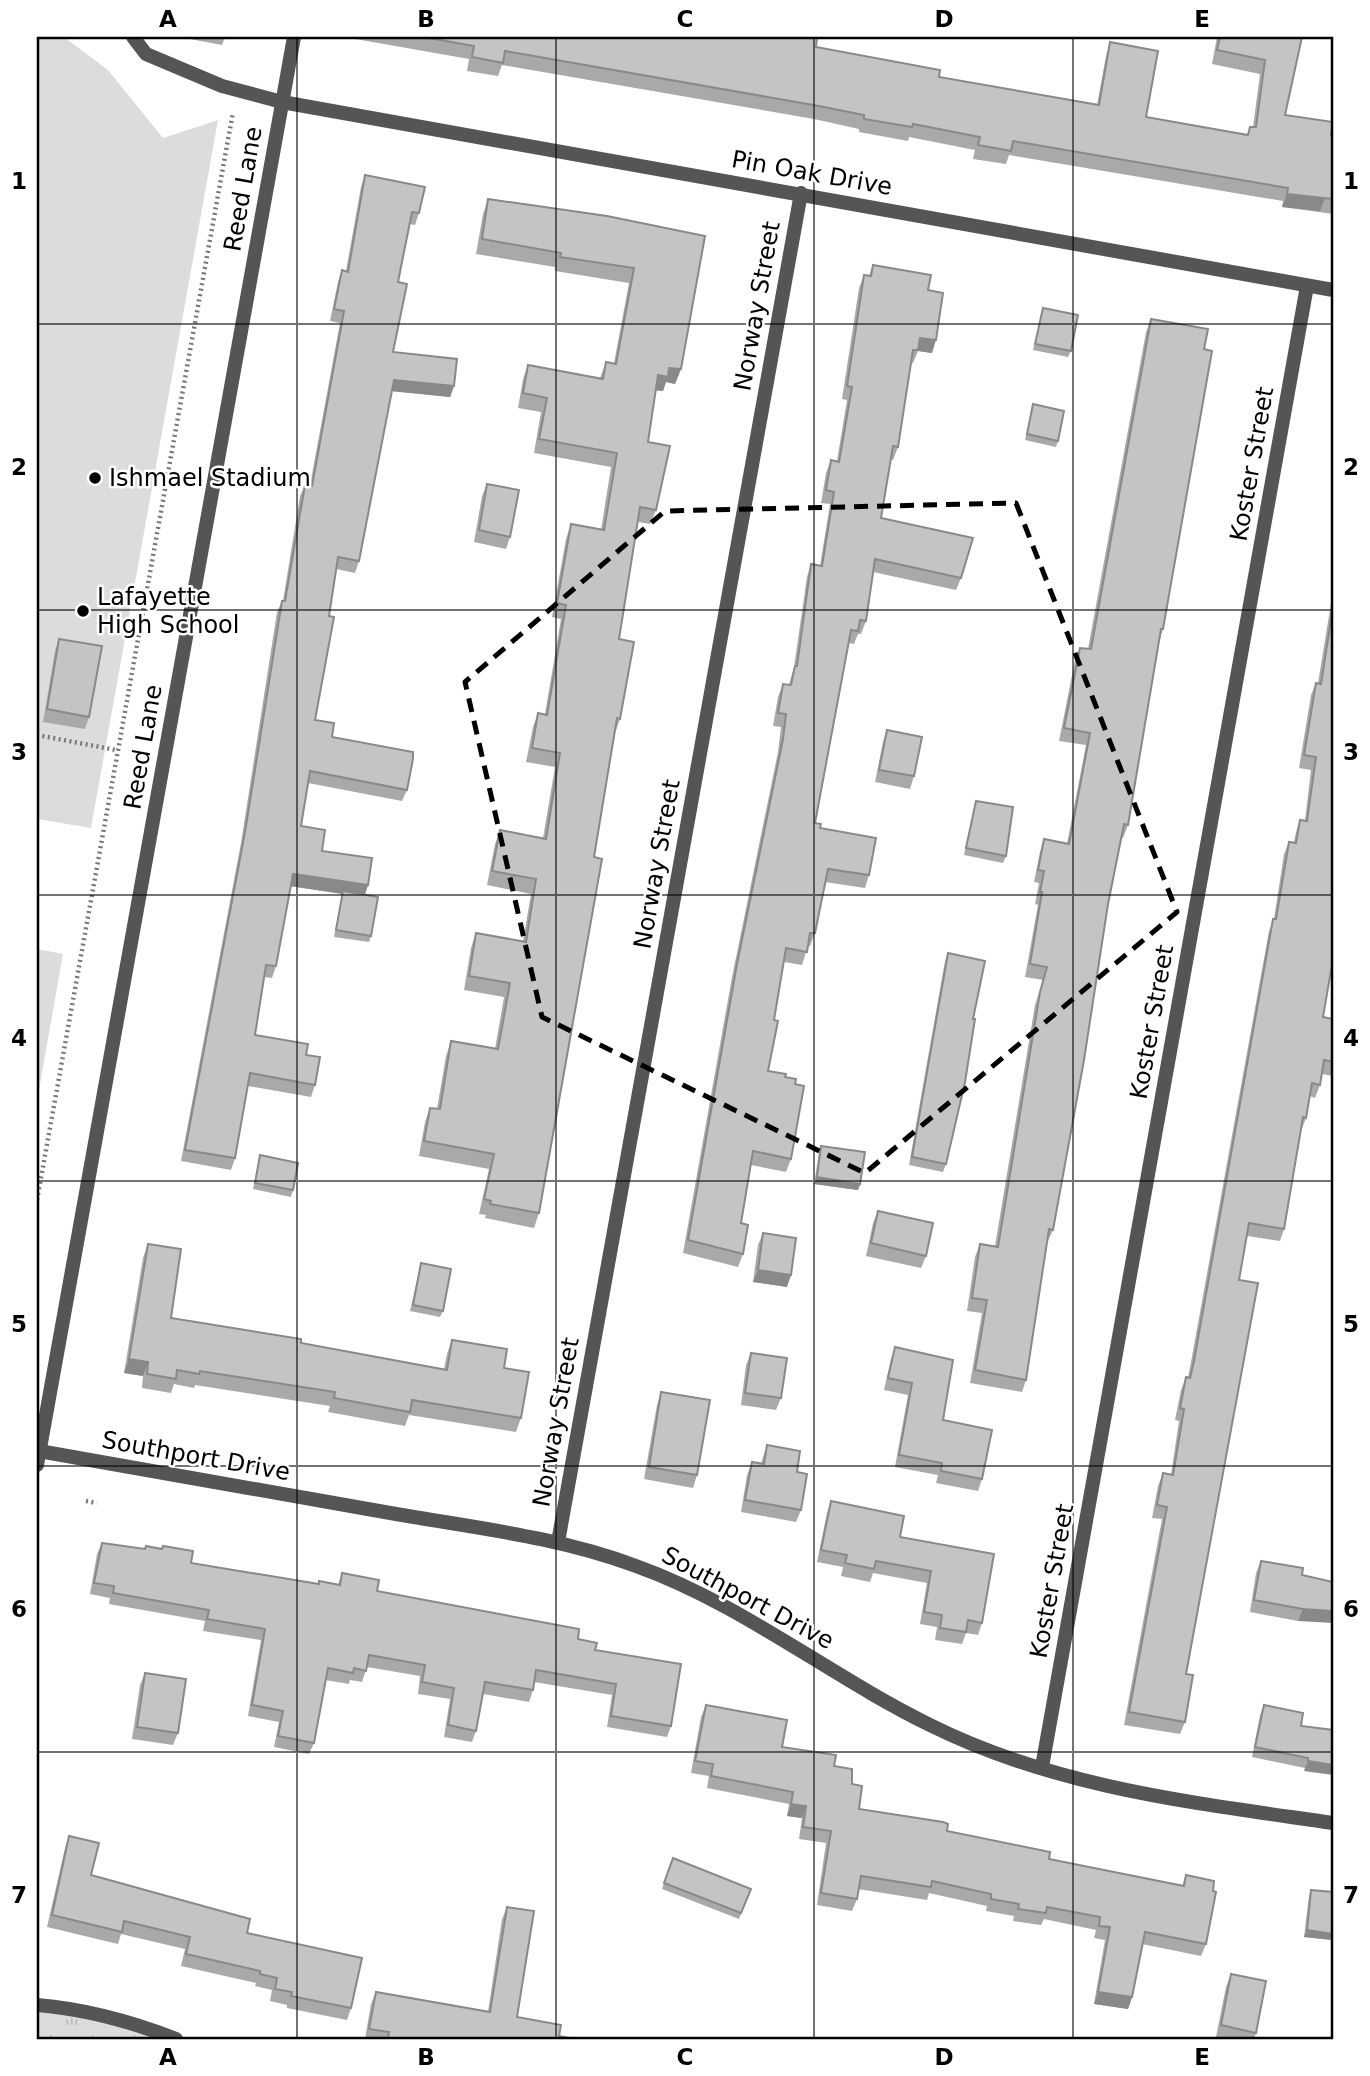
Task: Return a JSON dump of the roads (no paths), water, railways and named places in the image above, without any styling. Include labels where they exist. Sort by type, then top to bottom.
[{"type":"street","name":"Pin Oak Drive","points":[[133,37],[146,54],[237,90],[282,103],[801,193],[1333,290]]},
{"type":"street","name":"Reed Lane","points":[[38,1458],[293,37]]},
{"type":"street","name":"Norway Street","points":[[558,1542],[801,193]]},
{"type":"street","name":"Koster Street","points":[[1042,1768],[1307,286]]},
{"type":"street","name":"Southport Drive","points":[[38,1458],[558,1542],[680,1582],[778,1634],[930,1725],[974,1745],[1094,1784],[1156,1798],[1333,1822]]},
{"type":"street","points":[[37,2005],[80,2009],[136,2024],[176,2039]]},
{"type":"place","name":"Ishmael Stadium","points":[[95,478]]},
{"type":"place","name":"Lafayette High School","points":[[83,611]]}]
